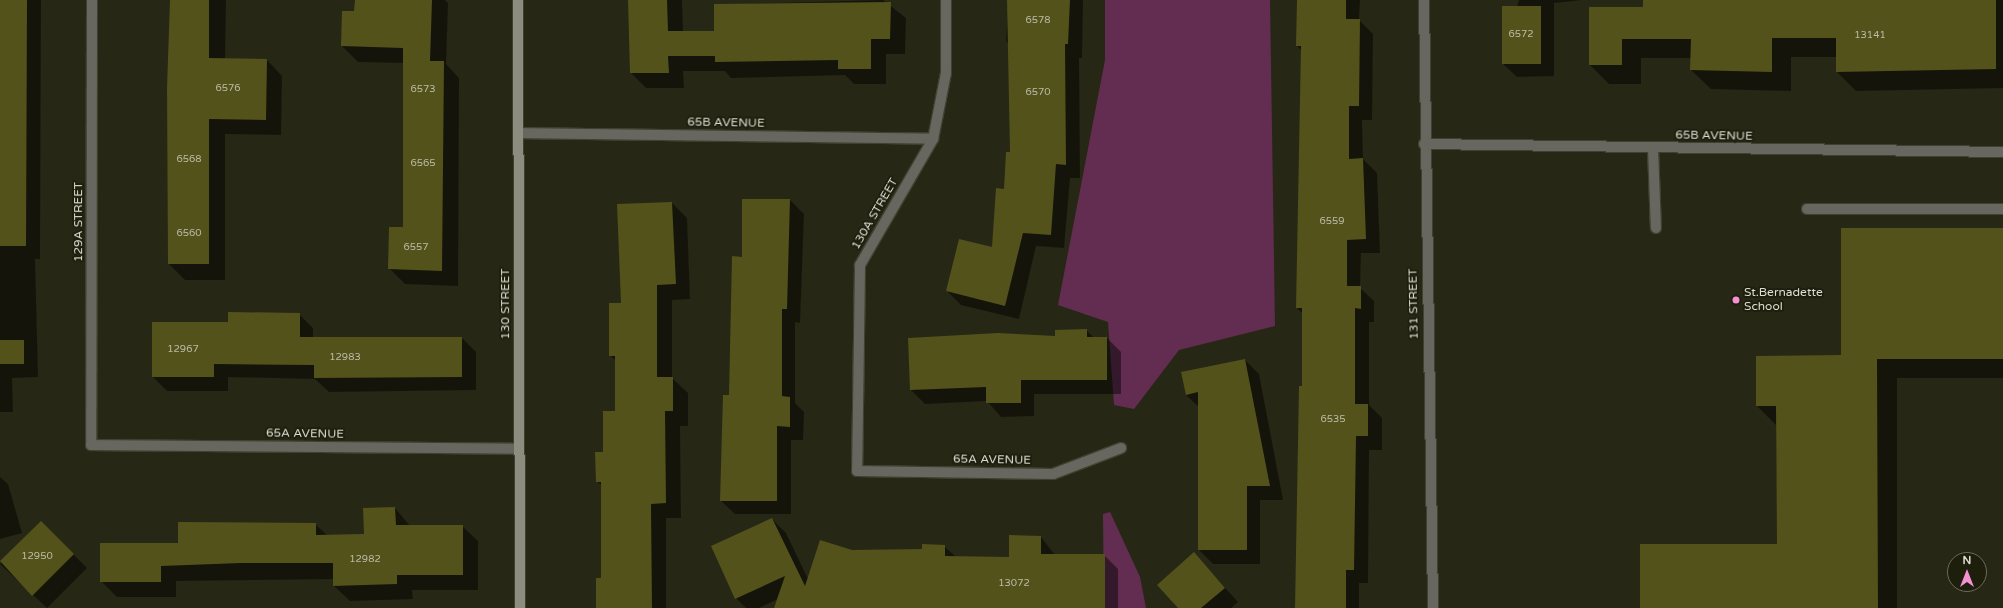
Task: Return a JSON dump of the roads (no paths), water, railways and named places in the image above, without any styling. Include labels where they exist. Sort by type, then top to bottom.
[{"type":"street","name":"129A STREET","points":[[91,445],[92,0]]},
{"type":"street","name":"130 STREET","points":[[518,0],[520,608]]},
{"type":"street","name":"130A STREET","points":[[857,471],[860,265],[933,139],[946,73],[946,0]]},
{"type":"street","name":"131 STREET","points":[[1424,0],[1424,144],[1433,608]]},
{"type":"street","name":"65B AVENUE","points":[[519,133],[933,139]]},
{"type":"street","name":"65B AVENUE","points":[[1424,144],[2003,152]]},
{"type":"street","points":[[1653,148],[1656,228]]},
{"type":"street","points":[[1807,209],[2003,209]]},
{"type":"street","name":"65A AVENUE","points":[[91,445],[519,449]]},
{"type":"street","name":"65A AVENUE","points":[[857,471],[1053,474],[1121,448]]},
{"type":"place","name":"St.Bernadette School","points":[[1736,300]]}]
